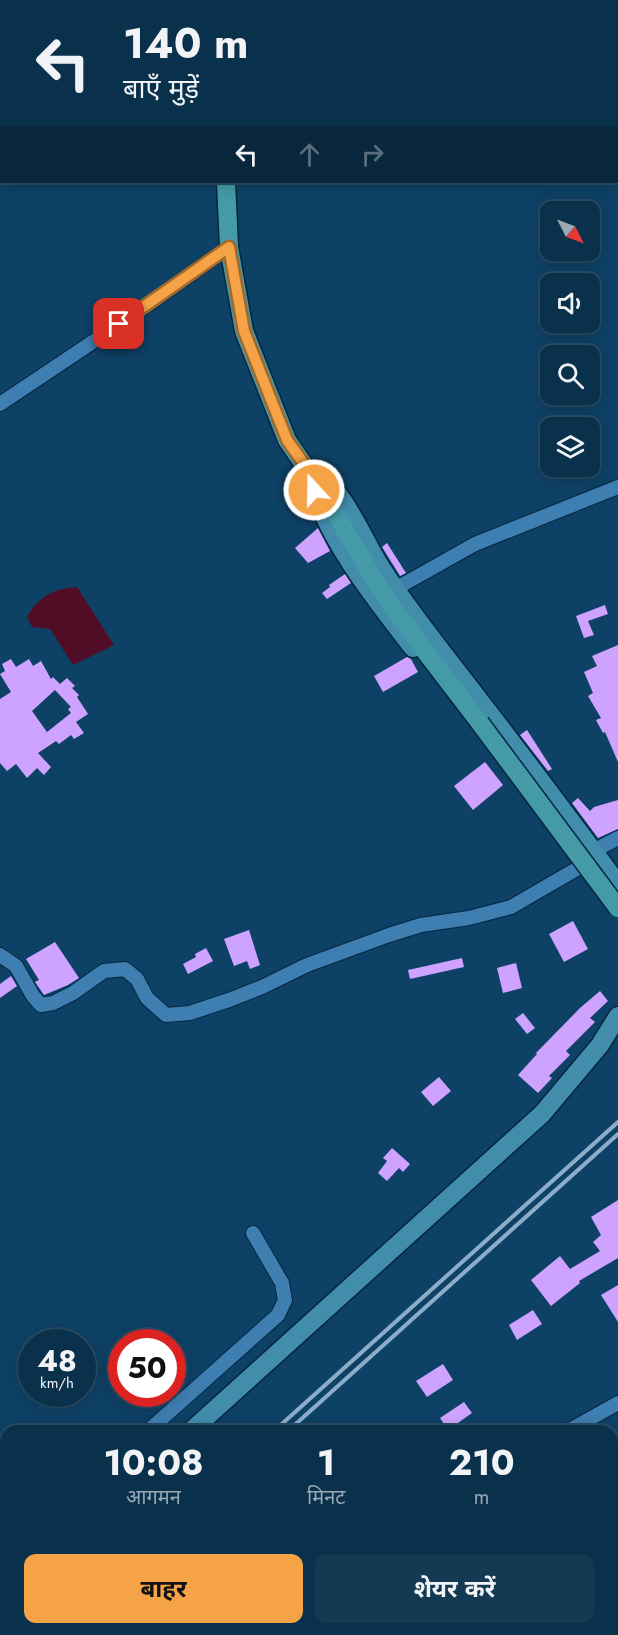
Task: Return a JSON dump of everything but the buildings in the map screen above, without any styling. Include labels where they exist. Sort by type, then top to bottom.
[{"type":"main road","points":[[226,183],[229,247],[244,331],[287,440],[309,471],[379,587],[618,908]]},
{"type":"main road","points":[[309,471],[318,474],[336,492],[395,589],[618,884]]},
{"type":"main road","points":[[309,471],[322,514],[339,544],[391,621],[618,920]]},
{"type":"main road","points":[[198,1425],[542,1114],[600,1045],[618,1016]]},
{"type":"street","points":[[0,404],[229,247]]},
{"type":"street","points":[[395,589],[475,544],[618,487]]},
{"type":"street","points":[[0,955],[16,966],[33,996],[41,1005],[53,1003],[73,993],[104,971],[125,969],[136,979],[147,998],[166,1015],[190,1013],[262,987],[307,965],[389,935],[421,925],[469,918],[511,908],[580,867],[601,847],[618,838]]},
{"type":"street","points":[[154,1425],[278,1315],[285,1300],[282,1283],[253,1233]]},
{"type":"street","points":[[579,1425],[618,1403]]},
{"type":"shaded area","points":[[77,587],[114,645],[73,665],[50,629],[32,627],[27,617],[36,604],[48,595]]},
{"type":"railway","points":[[281,1425],[618,1122]]},
{"type":"railway","points":[[295,1425],[618,1134]]},
{"type":"route","points":[[119,324],[229,247],[244,331],[287,440],[309,471],[314,490]]}]
